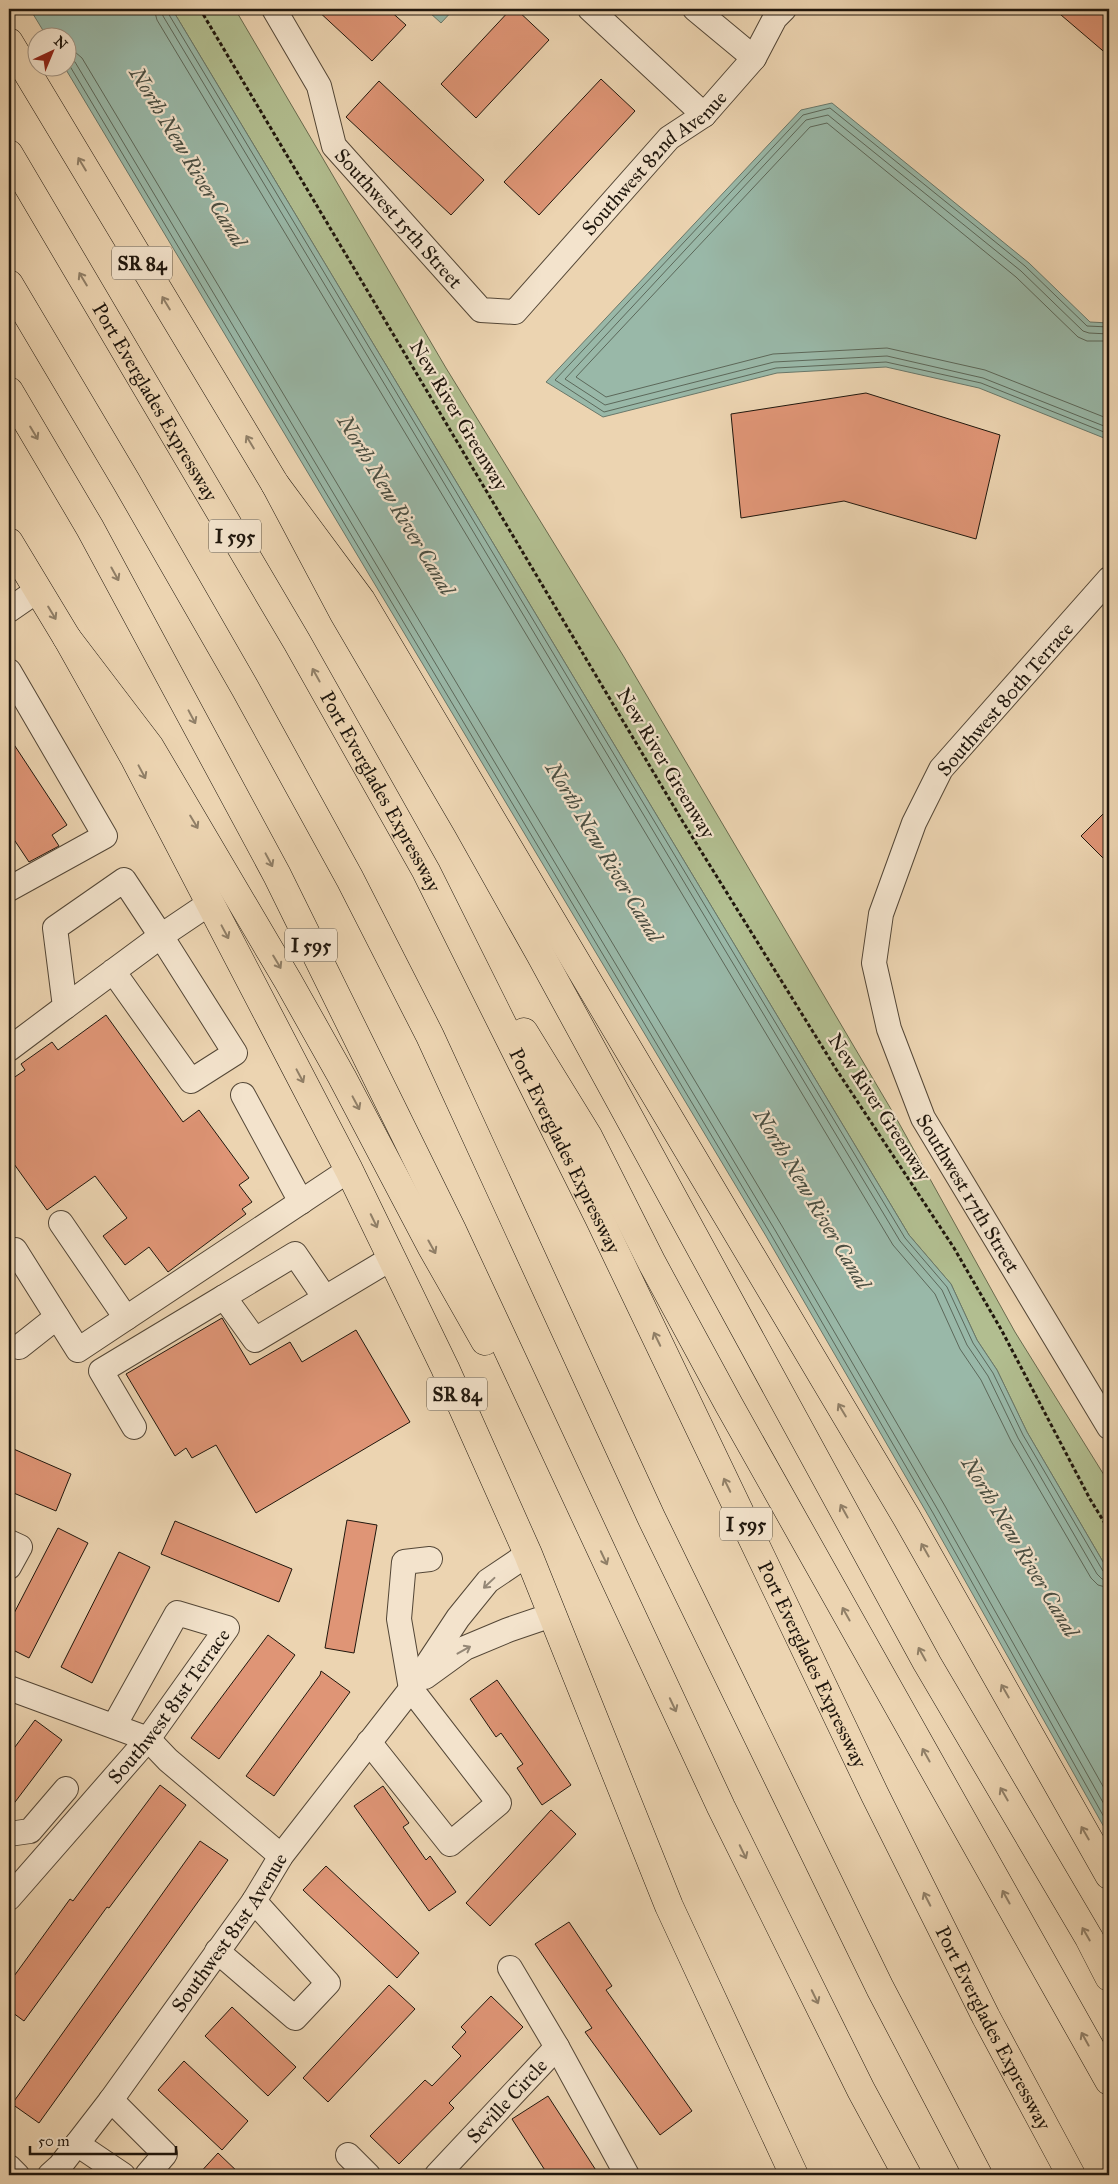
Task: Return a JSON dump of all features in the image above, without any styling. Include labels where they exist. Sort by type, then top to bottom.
[{"type":"main road","name":"SR 84","points":[[9,42],[275,484],[366,608],[907,1518],[1109,1875]]},
{"type":"main road","name":"Port Everglades Expressway","points":[[9,154],[297,642],[426,871],[599,1218],[875,1794],[986,2017],[1072,2175]]},
{"type":"main road","points":[[9,284],[196,602],[355,888],[430,1036],[664,1544],[880,1988],[978,2175]]},
{"type":"main road","name":"I 595","points":[[9,391],[90,528],[277,875],[452,1230],[721,1807],[861,2090],[907,2175]]},
{"type":"main road","points":[[275,484],[344,614],[467,824],[540,954],[927,1663],[1089,1938],[1109,1977]]},
{"type":"main road","name":"SR 84","points":[[9,542],[67,638],[135,759],[349,1170],[458,1395],[528,1554],[669,1906],[794,2175]]},
{"type":"main road","points":[[67,638],[150,747],[288,981],[342,1077],[431,1246],[583,1514]]},
{"type":"main road","points":[[426,871],[588,1136],[652,1263],[729,1405],[1109,2081]]},
{"type":"street","name":"Southwest 15th Street","points":[[274,9],[319,86],[334,146],[482,310],[515,312]]},
{"type":"street","points":[[590,9],[704,115]]},
{"type":"street","points":[[696,9],[754,58]]},
{"type":"street","name":"Southwest 82nd Avenue","points":[[515,312],[669,138],[704,115],[754,58],[775,18],[784,9]]},
{"type":"street","name":"Southwest 80th Terrace","points":[[876,940],[881,914],[914,823],[941,770],[1109,579]]},
{"type":"street","points":[[9,610],[38,590]]},
{"type":"street","points":[[9,671],[105,836],[9,889]]},
{"type":"street","points":[[65,1007],[56,928],[124,880],[235,1053],[191,1081],[113,971]]},
{"type":"street","points":[[9,1049],[161,936],[210,903]]},
{"type":"street","name":"Southwest 17th Street","points":[[876,940],[874,963],[889,1028],[923,1118],[1109,1427]]},
{"type":"street","points":[[243,1095],[301,1202]]},
{"type":"street","points":[[15,1250],[78,1350],[349,1170]]},
{"type":"street","points":[[61,1223],[126,1318]]},
{"type":"street","points":[[134,1427],[100,1371],[295,1254],[325,1298]]},
{"type":"street","points":[[224,1297],[255,1340],[392,1258]]},
{"type":"street","points":[[12,1345],[57,1317]]},
{"type":"street","points":[[9,1542],[20,1547],[9,1567]]},
{"type":"street","name":"Southwest 81st Avenue","points":[[50,2175],[77,2144],[110,2100],[254,1901],[281,1856],[411,1689],[458,1618],[488,1582],[528,1554]]},
{"type":"street","points":[[369,1742],[450,1844],[499,1803],[411,1689],[400,1619],[404,1562],[430,1559]]},
{"type":"street","name":"Southwest 81st Terrace","points":[[9,1898],[148,1738],[194,1677],[227,1628],[178,1613],[114,1726]]},
{"type":"street","name":"Southwest 81st Avenue","points":[[411,1689],[465,1648],[508,1630],[552,1615]]},
{"type":"street","points":[[9,1688],[148,1738],[168,1760],[281,1856]]},
{"type":"street","points":[[9,1834],[30,1831],[66,1789]]},
{"type":"street","points":[[217,1951],[295,2018],[328,1983],[254,1901]]},
{"type":"street","name":"Seville Circle","points":[[510,1968],[557,2047],[627,2175]]},
{"type":"street","name":"Seville Circle","points":[[437,2175],[557,2047]]},
{"type":"street","points":[[110,2100],[165,2154],[147,2175]]},
{"type":"street","points":[[77,2144],[123,2175]]},
{"type":"street","points":[[348,2155],[368,2175]]},
{"type":"street","points":[[9,2167],[18,2175]]},
{"type":"path","name":"New River Greenway","points":[[200,9],[683,822],[836,1069],[954,1248],[1002,1331],[1090,1499],[1109,1530]]},
{"type":"green space","points":[[172,9],[235,9],[446,368],[624,657],[895,1116],[1015,1332],[1109,1483],[1109,1572],[1027,1432],[997,1370],[977,1340],[951,1284],[909,1235]]},
{"type":"water","name":"North New River Canal","points":[[30,9],[172,9],[909,1235],[951,1284],[977,1340],[997,1370],[1027,1432],[1109,1572],[1109,1836],[928,1515],[766,1236],[71,78],[78,78],[78,28],[42,28]]},
{"type":"water","points":[[432,9],[454,9],[441,23],[429,12]]},
{"type":"water","points":[[832,103],[1029,263],[1090,322],[1109,323],[1109,440],[979,388],[886,367],[777,373],[603,417],[546,382],[801,110]]},
{"type":"building","points":[[316,9],[388,9],[406,25],[372,61]]},
{"type":"building","points":[[511,9],[516,9],[549,40],[476,118],[441,84]]},
{"type":"building","points":[[1054,9],[1109,9],[1109,56]]},
{"type":"building","points":[[601,79],[635,111],[539,215],[504,182]]},
{"type":"building","points":[[379,81],[484,180],[451,215],[346,117]]},
{"type":"building","points":[[866,393],[1000,435],[976,539],[844,501],[741,518],[731,414]]},
{"type":"building","points":[[9,737],[67,825],[52,835],[59,846],[29,862],[9,832]]},
{"type":"building","points":[[1109,808],[1109,864],[1081,836]]},
{"type":"building","points":[[106,1015],[183,1122],[199,1110],[249,1178],[239,1185],[252,1202],[242,1209],[246,1214],[168,1272],[149,1247],[125,1265],[103,1236],[127,1218],[95,1176],[47,1210],[9,1157],[9,1081],[25,1070],[21,1064],[52,1042],[58,1050]]},
{"type":"building","points":[[222,1318],[250,1365],[290,1342],[302,1362],[356,1330],[410,1422],[256,1513],[216,1445],[192,1458],[186,1448],[175,1456],[126,1374]]},
{"type":"building","points":[[9,1447],[71,1474],[56,1511],[9,1491]]},
{"type":"building","points":[[347,1520],[377,1525],[354,1653],[325,1648]]},
{"type":"building","points":[[175,1521],[292,1569],[279,1602],[161,1554]]},
{"type":"building","points":[[58,1528],[88,1543],[29,1658],[9,1648],[9,1623]]},
{"type":"building","points":[[119,1552],[150,1567],[92,1683],[61,1667]]},
{"type":"building","points":[[268,1635],[295,1655],[219,1759],[191,1738]]},
{"type":"building","points":[[321,1671],[350,1692],[274,1796],[246,1776],[320,1675]]},
{"type":"building","points":[[497,1680],[571,1785],[542,1805],[517,1768],[523,1764],[501,1733],[496,1737],[470,1699]]},
{"type":"building","points":[[35,1720],[62,1740],[9,1810],[9,1755]]},
{"type":"building","points":[[160,1785],[186,1805],[109,1908],[107,1907],[24,2021],[9,2010],[9,1983],[70,1899],[73,1901]]},
{"type":"building","points":[[383,1786],[409,1823],[403,1827],[426,1860],[430,1856],[456,1892],[429,1911],[354,1806]]},
{"type":"building","points":[[551,1810],[576,1834],[490,1926],[466,1903]]},
{"type":"building","points":[[200,1841],[228,1860],[39,2123],[12,2104]]},
{"type":"building","points":[[326,1866],[419,1953],[397,1978],[303,1890]]},
{"type":"building","points":[[569,1922],[612,1986],[606,1990],[692,2111],[660,2135],[585,2032],[592,2028],[535,1944]]},
{"type":"building","points":[[389,1985],[415,2009],[328,2102],[303,2078]]},
{"type":"building","points":[[491,1996],[523,2027],[449,2103],[454,2108],[399,2164],[370,2136],[425,2080],[432,2086],[461,2056],[452,2047],[466,2032],[461,2027]]},
{"type":"building","points":[[232,2007],[296,2067],[268,2096],[205,2036]]},
{"type":"building","points":[[184,2061],[248,2121],[222,2150],[158,2090]]},
{"type":"building","points":[[548,2096],[599,2175],[548,2175],[512,2119]]},
{"type":"building","points":[[218,2153],[241,2175],[198,2175]]}]
